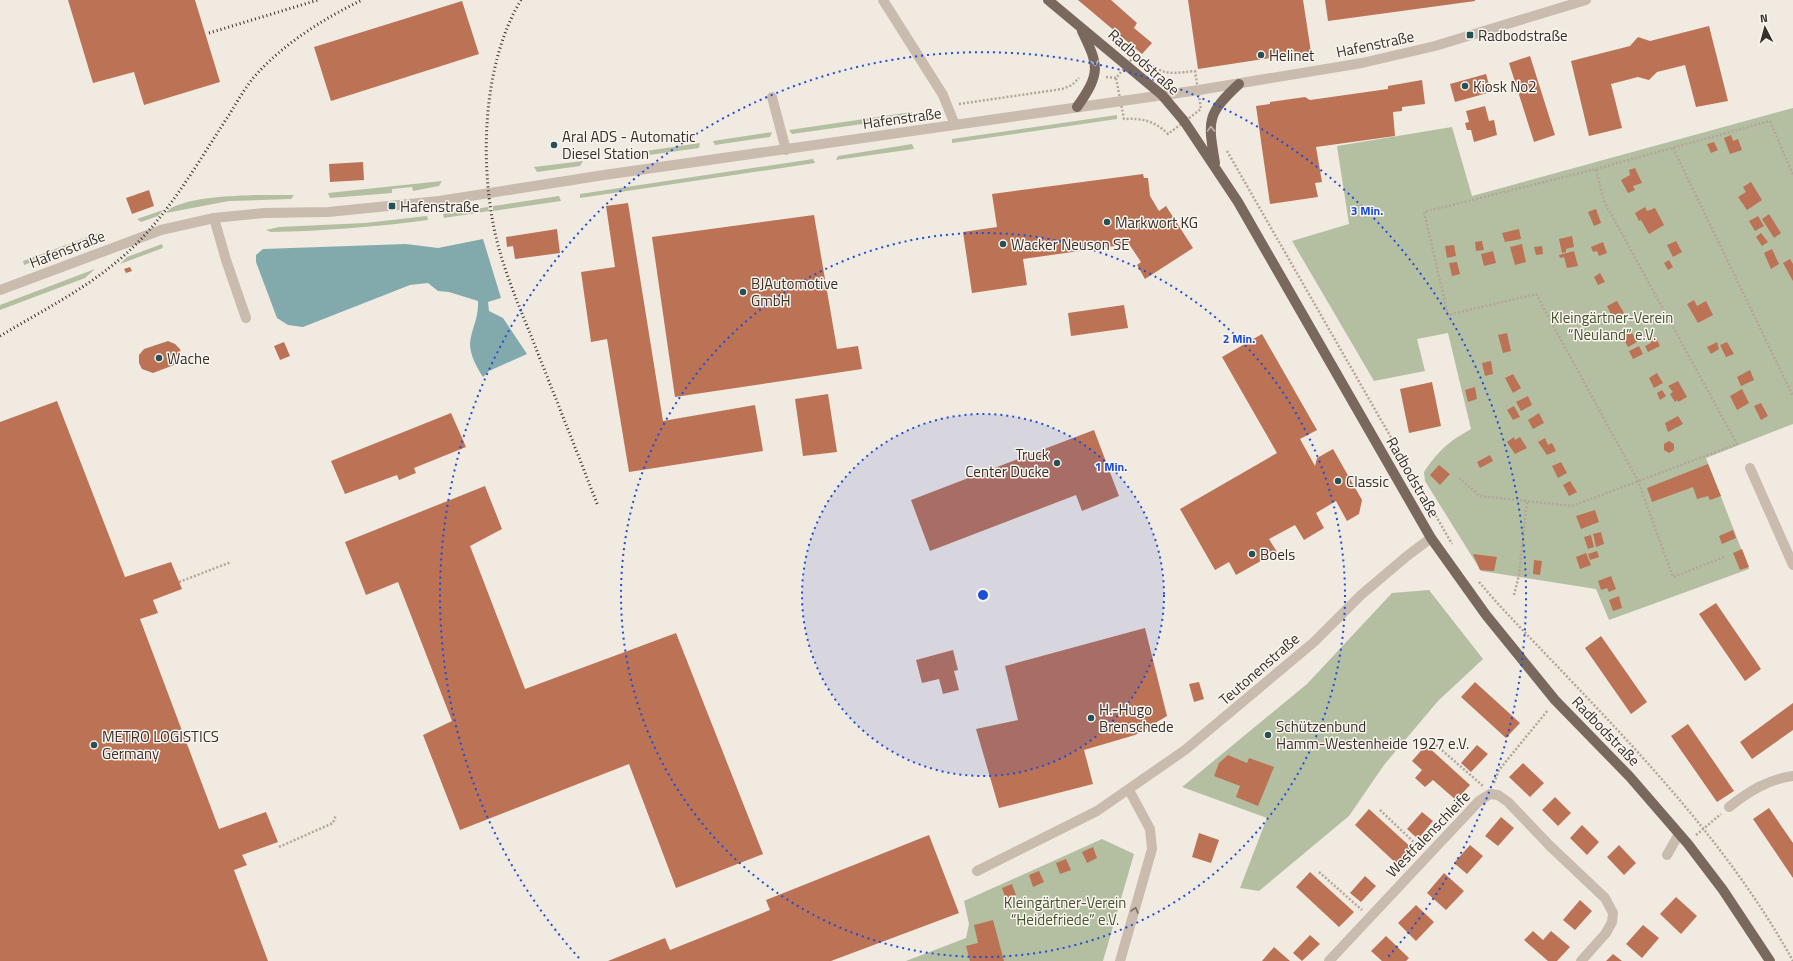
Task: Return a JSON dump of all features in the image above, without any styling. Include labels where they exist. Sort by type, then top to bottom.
[{"type":"main road","name":"Radbodstraße","points":[[1048,0],[1162,95],[1184,121],[1238,202],[1431,538],[1486,615],[1555,700],[1630,777],[1688,844],[1722,890],[1770,961]]},
{"type":"main road","points":[[1077,106],[1092,84],[1096,70],[1093,53],[1081,27]]},
{"type":"main road","points":[[1216,167],[1210,129],[1213,115],[1223,99],[1239,84]]},
{"type":"street","points":[[883,0],[911,41],[943,95],[955,125]]},
{"type":"street","name":"Hafenstraße","points":[[0,290],[161,230],[214,218],[264,213],[328,212],[439,201],[604,175],[786,150],[1077,106],[1239,84],[1362,63],[1435,46],[1586,0]]},
{"type":"street","points":[[772,97],[786,150]]},
{"type":"street","points":[[214,218],[226,260],[246,318]]},
{"type":"street","points":[[1750,468],[1793,565]]},
{"type":"street","name":"Teutonenstraße","points":[[978,871],[1097,811],[1130,790],[1196,742],[1314,642],[1361,595],[1431,538]]},
{"type":"street","points":[[1729,808],[1750,791],[1781,778],[1793,776]]},
{"type":"street","points":[[1120,961],[1152,849],[1150,829],[1130,790]]},
{"type":"street","name":"Westfalenschleife","points":[[1329,961],[1479,800],[1490,794],[1498,795],[1508,802],[1550,846],[1598,891],[1610,906],[1613,913],[1612,922],[1606,933],[1581,961]]},
{"type":"street","points":[[1667,855],[1679,834]]},
{"type":"path","points":[[947,105],[1062,89],[1072,85],[1083,74]]},
{"type":"path","points":[[1201,109],[1213,115]]},
{"type":"path","points":[[1724,557],[1673,577],[1638,481],[1536,294],[1448,315],[1424,212],[1596,169],[1770,121],[1793,175]]},
{"type":"path","points":[[1223,144],[1453,545]]},
{"type":"path","points":[[1673,148],[1793,396]]},
{"type":"path","points":[[1459,478],[1480,496],[1572,506],[1737,444],[1604,201],[1596,169]]},
{"type":"path","points":[[1514,595],[1519,575],[1527,501]]},
{"type":"path","points":[[179,582],[231,562]]},
{"type":"path","points":[[1474,576],[1499,605],[1675,793],[1750,892],[1793,961]]},
{"type":"path","points":[[1436,745],[1490,794],[1499,770],[1555,700]]},
{"type":"path","points":[[1688,844],[1702,829],[1729,808]]},
{"type":"path","points":[[1380,810],[1428,855]]},
{"type":"path","points":[[279,847],[333,823],[336,815]]},
{"type":"path","points":[[1319,872],[1370,917]]},
{"type":"green space","name":"Kleingärtner-Verein “Neuland” e.V.","points":[[1793,108],[1793,424],[1706,458],[1749,569],[1609,620],[1596,589],[1481,571],[1425,481],[1424,472],[1439,452],[1456,438],[1471,429],[1448,333],[1417,339],[1425,371],[1374,381],[1292,241],[1349,224],[1337,146],[1452,127],[1472,196]]},
{"type":"green space","points":[[912,112],[912,117],[792,134],[789,130]]},
{"type":"green space","points":[[1117,115],[1117,119],[952,143],[952,139]]},
{"type":"green space","points":[[772,132],[770,137],[715,145],[713,141]]},
{"type":"green space","points":[[700,143],[699,148],[620,159],[612,156]]},
{"type":"green space","points":[[912,144],[914,149],[836,160],[838,156]]},
{"type":"green space","points":[[813,159],[815,163],[580,198],[580,194]]},
{"type":"green space","points":[[583,161],[580,166],[537,172],[534,167]]},
{"type":"green space","points":[[442,181],[439,186],[413,191],[412,187],[392,189],[392,193],[330,198],[328,193]]},
{"type":"green space","points":[[255,195],[294,195],[291,199],[229,201],[166,213],[172,207],[192,201]]},
{"type":"green space","points":[[559,196],[561,201],[493,211],[493,206]]},
{"type":"green space","points":[[488,207],[489,211],[444,218],[443,214]]},
{"type":"green space","points":[[163,210],[158,216],[141,222],[137,219]]},
{"type":"green space","points":[[427,216],[428,220],[369,227],[271,232],[266,230],[279,227],[365,223]]},
{"type":"green space","points":[[101,232],[96,238],[24,265],[23,261]]},
{"type":"green space","points":[[162,244],[163,248],[120,264],[127,257]]},
{"type":"green space","points":[[95,269],[85,278],[0,310],[0,305]]},
{"type":"green space","points":[[1429,590],[1483,659],[1438,701],[1384,765],[1349,816],[1259,891],[1240,888],[1267,818],[1182,787],[1307,684],[1392,593]]},
{"type":"green space","name":"Kleingärtner-Verein “Heidefriede” e.V.","points":[[1102,839],[1134,854],[1103,961],[906,961],[966,938],[969,924],[964,901]]},
{"type":"water","points":[[483,239],[501,298],[488,302],[489,311],[503,318],[527,354],[489,371],[483,377],[476,366],[470,348],[478,301],[449,292],[438,291],[428,283],[410,285],[303,327],[288,325],[277,318],[256,262],[256,255],[263,249],[406,244],[438,248]]},
{"type":"building","points":[[68,0],[195,0],[220,82],[144,105],[134,72],[93,83]]},
{"type":"building","points":[[1078,0],[1111,0],[1137,23],[1134,28],[1152,43],[1142,54]]},
{"type":"building","points":[[1188,0],[1303,0],[1311,52],[1198,69]]},
{"type":"building","points":[[1325,0],[1475,0],[1475,1],[1328,21]]},
{"type":"building","points":[[462,1],[479,54],[331,101],[314,47]]},
{"type":"building","points":[[1709,26],[1728,101],[1696,107],[1685,65],[1657,72],[1649,80],[1638,77],[1611,84],[1622,128],[1589,136],[1571,61],[1630,46],[1638,37],[1650,41]]},
{"type":"building","points":[[1530,56],[1555,135],[1534,142],[1509,63]]},
{"type":"building","points":[[1486,74],[1491,92],[1455,102],[1450,84]]},
{"type":"building","points":[[1422,80],[1425,104],[1402,107],[1402,111],[1393,112],[1395,136],[1316,147],[1322,182],[1315,183],[1318,197],[1270,204],[1256,106],[1270,104],[1270,102],[1305,97],[1310,100],[1388,89],[1388,86]]},
{"type":"building","points":[[1485,106],[1489,121],[1494,120],[1497,135],[1474,142],[1471,130],[1467,130],[1465,123],[1469,122],[1466,111]]},
{"type":"building","points":[[1731,135],[1733,141],[1738,139],[1742,150],[1730,154],[1724,138]]},
{"type":"building","points":[[1714,142],[1718,150],[1711,153],[1707,144]]},
{"type":"building","points":[[363,162],[364,180],[330,182],[329,164]]},
{"type":"building","points":[[1635,168],[1642,183],[1633,186],[1635,190],[1628,193],[1621,180],[1630,175],[1629,170]]},
{"type":"building","name":"Markwort KG","points":[[1143,174],[1144,178],[1148,178],[1150,196],[1159,211],[1166,206],[1193,248],[1145,279],[1137,265],[1141,262],[1129,244],[1023,259],[1027,285],[972,293],[963,232],[997,227],[992,194]]},
{"type":"building","points":[[1751,182],[1762,200],[1747,210],[1738,197],[1746,192],[1743,187]]},
{"type":"building","points":[[149,190],[154,206],[132,214],[126,198]]},
{"type":"building","points":[[628,203],[663,421],[755,405],[763,451],[629,472],[607,339],[591,342],[581,272],[615,267],[606,206]]},
{"type":"building","points":[[1645,207],[1647,211],[1655,208],[1664,225],[1649,234],[1635,213]]},
{"type":"building","points":[[1596,209],[1601,223],[1594,226],[1588,212]]},
{"type":"building","points":[[1769,214],[1781,233],[1774,238],[1762,219]]},
{"type":"building","name":"BJAutomotive GmbH","points":[[814,215],[837,349],[858,346],[862,369],[675,397],[652,237]]},
{"type":"building","points":[[1758,216],[1764,226],[1755,231],[1749,221]]},
{"type":"building","points":[[557,229],[560,253],[515,259],[513,246],[507,247],[506,237]]},
{"type":"building","points":[[1519,229],[1521,239],[1505,242],[1502,233]]},
{"type":"building","points":[[1761,233],[1768,242],[1762,246],[1756,237]]},
{"type":"building","points":[[1572,236],[1574,247],[1566,249],[1566,252],[1562,253],[1559,239]]},
{"type":"building","points":[[1482,241],[1484,250],[1476,251],[1475,242]]},
{"type":"building","points":[[1676,241],[1682,252],[1673,257],[1667,245]]},
{"type":"building","points":[[1603,242],[1607,253],[1599,256],[1597,251],[1593,252],[1591,247]]},
{"type":"building","points":[[1522,244],[1526,262],[1515,265],[1510,247]]},
{"type":"building","points":[[1454,245],[1456,256],[1447,258],[1445,246]]},
{"type":"building","points":[[1542,246],[1543,254],[1536,255],[1534,247]]},
{"type":"building","points":[[1772,249],[1779,264],[1771,269],[1764,253]]},
{"type":"building","points":[[1493,251],[1496,263],[1484,266],[1481,254]]},
{"type":"building","points":[[1574,251],[1578,266],[1567,268],[1564,257],[1560,258],[1559,255]]},
{"type":"building","points":[[1790,259],[1793,264],[1793,281],[1783,263]]},
{"type":"building","points":[[1669,260],[1673,267],[1668,270],[1664,263]]},
{"type":"building","points":[[1457,262],[1460,274],[1452,276],[1449,263]]},
{"type":"building","points":[[130,267],[132,271],[126,273],[124,269]]},
{"type":"building","points":[[1600,273],[1605,282],[1598,285],[1594,277]]},
{"type":"building","points":[[1694,300],[1697,306],[1706,301],[1713,315],[1698,323],[1687,304]]},
{"type":"building","points":[[1617,301],[1624,313],[1613,318],[1607,306]]},
{"type":"building","points":[[1124,305],[1128,328],[1071,336],[1068,313]]},
{"type":"building","points":[[1631,331],[1637,342],[1628,347],[1622,336]]},
{"type":"building","points":[[1507,333],[1511,351],[1503,353],[1498,335]]},
{"type":"building","points":[[1262,334],[1317,430],[1300,439],[1315,466],[1317,458],[1333,449],[1362,500],[1359,514],[1347,521],[1336,501],[1316,513],[1324,528],[1304,540],[1295,525],[1269,539],[1277,552],[1236,575],[1229,562],[1215,570],[1180,509],[1277,453],[1222,357]]},
{"type":"building","points":[[1655,336],[1660,346],[1648,352],[1645,346],[1651,343],[1649,339]]},
{"type":"building","name":"Wache","points":[[168,341],[175,344],[180,349],[181,355],[179,361],[174,365],[153,373],[142,369],[139,363],[139,355],[144,349]]},
{"type":"building","points":[[284,342],[290,356],[280,360],[274,346]]},
{"type":"building","points":[[1717,342],[1719,349],[1711,354],[1707,347]]},
{"type":"building","points":[[1727,342],[1734,354],[1726,357],[1720,345]]},
{"type":"building","points":[[1639,346],[1643,354],[1633,359],[1629,351]]},
{"type":"building","points":[[1491,361],[1493,374],[1485,376],[1482,363]]},
{"type":"building","points":[[1750,370],[1754,380],[1741,386],[1737,377]]},
{"type":"building","points":[[1657,373],[1663,383],[1654,388],[1649,378]]},
{"type":"building","points":[[1513,374],[1521,388],[1513,393],[1505,378]]},
{"type":"building","points":[[1678,381],[1687,397],[1675,402],[1670,394],[1673,392],[1668,386]]},
{"type":"building","points":[[1432,382],[1441,426],[1409,433],[1400,389]]},
{"type":"building","points":[[1475,387],[1477,399],[1468,402],[1465,390]]},
{"type":"building","points":[[1742,389],[1749,403],[1737,410],[1730,396]]},
{"type":"building","points":[[1662,390],[1666,396],[1660,400],[1657,393]]},
{"type":"building","points":[[828,394],[837,452],[803,456],[795,399]]},
{"type":"building","points":[[1528,396],[1532,405],[1521,411],[1516,402]]},
{"type":"building","name":"METRO LOGISTICS Germany","points":[[57,401],[125,577],[171,562],[182,589],[153,600],[158,613],[140,619],[219,829],[266,812],[278,842],[242,855],[247,865],[234,870],[268,961],[0,961],[0,422]]},
{"type":"building","points":[[1761,403],[1768,416],[1761,420],[1754,406]]},
{"type":"building","points":[[1514,406],[1520,417],[1513,420],[1507,410]]},
{"type":"building","points":[[451,413],[466,447],[414,468],[416,473],[399,480],[397,475],[345,494],[331,461]]},
{"type":"building","points":[[1539,413],[1544,423],[1533,429],[1528,420]]},
{"type":"building","points":[[1678,416],[1683,424],[1668,432],[1665,423]]},
{"type":"building","name":"Truck Center Ducke","points":[[1094,430],[1119,496],[1082,511],[1076,495],[930,551],[911,500]]},
{"type":"building","points":[[1514,437],[1515,440],[1520,437],[1527,448],[1515,454],[1507,442]]},
{"type":"building","points":[[1545,438],[1548,445],[1552,443],[1556,451],[1547,455],[1538,442]]},
{"type":"building","points":[[1669,441],[1674,444],[1674,450],[1669,453],[1664,450],[1664,444]]},
{"type":"building","points":[[1490,455],[1493,461],[1480,468],[1477,462]]},
{"type":"building","points":[[1561,462],[1567,473],[1558,478],[1552,466]]},
{"type":"building","points":[[1708,464],[1721,496],[1710,500],[1708,496],[1697,499],[1693,487],[1652,502],[1647,488]]},
{"type":"building","points":[[1439,465],[1450,474],[1440,485],[1430,475]]},
{"type":"building","points":[[1570,481],[1577,492],[1569,496],[1563,485]]},
{"type":"building","points":[[485,486],[502,529],[470,546],[525,689],[676,633],[763,854],[676,888],[629,764],[460,830],[423,735],[452,721],[398,582],[366,595],[345,542]]},
{"type":"building","points":[[1595,510],[1599,522],[1581,529],[1576,516]]},
{"type":"building","points":[[1733,530],[1736,538],[1722,544],[1719,536]]},
{"type":"building","points":[[1601,532],[1604,544],[1596,547],[1593,534]]},
{"type":"building","points":[[1591,535],[1594,547],[1588,549],[1584,537]]},
{"type":"building","points":[[1742,549],[1749,567],[1740,570],[1733,553]]},
{"type":"building","points":[[1597,551],[1599,557],[1590,560],[1588,554]]},
{"type":"building","points":[[1586,553],[1591,565],[1580,569],[1576,557]]},
{"type":"building","points":[[1473,554],[1497,557],[1494,571],[1480,570]]},
{"type":"building","points":[[1534,560],[1542,561],[1540,575],[1533,574]]},
{"type":"building","points":[[1611,576],[1616,589],[1609,592],[1607,588],[1601,590],[1598,581]]},
{"type":"building","points":[[1619,596],[1622,608],[1613,611],[1609,600]]},
{"type":"building","points":[[1716,603],[1761,669],[1745,681],[1699,614]]},
{"type":"building","name":"H.-Hugo Brenschede","points":[[1145,628],[1167,716],[1135,735],[1084,750],[1093,784],[999,808],[976,729],[1018,720],[1005,666]]},
{"type":"building","points":[[1601,636],[1647,702],[1631,714],[1585,648]]},
{"type":"building","points":[[953,650],[958,670],[954,671],[959,690],[943,694],[939,679],[922,683],[916,660]]},
{"type":"building","points":[[1199,682],[1204,699],[1194,702],[1189,684]]},
{"type":"building","points":[[1475,682],[1520,723],[1506,738],[1461,697]]},
{"type":"building","points":[[1793,703],[1793,730],[1752,759],[1740,742]]},
{"type":"building","points":[[1688,724],[1734,791],[1717,802],[1671,736]]},
{"type":"building","points":[[1426,745],[1470,785],[1456,800],[1433,780],[1425,787],[1415,778],[1422,770],[1412,761]]},
{"type":"building","points":[[1477,745],[1488,754],[1471,772],[1461,763]]},
{"type":"building","points":[[1228,755],[1247,763],[1249,758],[1274,767],[1258,806],[1236,797],[1240,786],[1214,776],[1219,763]]},
{"type":"building","points":[[1523,763],[1544,783],[1530,797],[1509,777]]},
{"type":"building","points":[[1555,797],[1571,813],[1558,826],[1542,810]]},
{"type":"building","points":[[1769,808],[1793,843],[1793,878],[1753,819]]},
{"type":"building","points":[[1369,809],[1414,850],[1399,866],[1355,825]]},
{"type":"building","points":[[1422,812],[1433,821],[1418,839],[1407,829]]},
{"type":"building","points":[[1501,817],[1514,828],[1498,846],[1485,836]]},
{"type":"building","points":[[1582,825],[1599,842],[1587,855],[1570,838]]},
{"type":"building","points":[[1199,833],[1219,840],[1211,863],[1192,857]]},
{"type":"building","points":[[929,835],[959,913],[831,961],[608,961],[665,938],[670,950],[770,910],[766,900]]},
{"type":"building","points":[[1470,845],[1483,856],[1467,874],[1454,863]]},
{"type":"building","points":[[1619,845],[1636,863],[1624,875],[1607,857]]},
{"type":"building","points":[[1093,847],[1097,858],[1087,863],[1082,852]]},
{"type":"building","points":[[1066,859],[1071,870],[1060,874],[1056,863]]},
{"type":"building","points":[[1039,871],[1044,882],[1033,887],[1029,875]]},
{"type":"building","points":[[1310,872],[1354,912],[1339,927],[1296,887]]},
{"type":"building","points":[[1444,873],[1464,891],[1446,910],[1427,893]]},
{"type":"building","points":[[1365,876],[1376,886],[1361,902],[1350,893]]},
{"type":"building","points":[[1012,884],[1016,895],[1006,899],[1002,888]]},
{"type":"building","points":[[1676,897],[1697,916],[1681,934],[1660,914]]},
{"type":"building","points":[[1580,900],[1592,911],[1575,930],[1563,920]]},
{"type":"building","points":[[1416,905],[1434,922],[1416,941],[1398,923]]},
{"type":"building","points":[[993,920],[1004,961],[970,961],[966,946],[978,943],[974,925]]},
{"type":"building","points":[[1643,925],[1659,938],[1642,958],[1626,944]]},
{"type":"building","points":[[1533,931],[1543,940],[1551,931],[1570,947],[1557,961],[1548,961],[1524,940]]},
{"type":"building","points":[[1310,935],[1320,944],[1302,961],[1293,953]]},
{"type":"building","points":[[1386,936],[1409,958],[1406,961],[1382,961],[1371,951]]},
{"type":"building","points":[[1274,947],[1290,961],[1262,961]]},
{"type":"building","points":[[1613,954],[1622,961],[1606,961]]},
{"type":"railway","points":[[209,33],[318,0]]},
{"type":"railway","points":[[0,336],[76,291],[112,266],[128,252],[156,222],[178,193],[244,90],[265,65],[304,33],[333,15],[362,0]]},
{"type":"railway","points":[[521,0],[509,24],[499,51],[492,79],[488,108],[486,138],[487,168],[493,223],[496,239],[511,285],[598,506]]},
{"type":"place","name":"Radbodstraße","points":[[1470,35]]},
{"type":"place","name":"Helinet","points":[[1261,55]]},
{"type":"place","name":"Kiosk No2","points":[[1465,86]]},
{"type":"place","name":"Aral ADS - Automatic Diesel Station","points":[[554,145]]},
{"type":"place","name":"Hafenstraße","points":[[392,206]]},
{"type":"place","name":"Markwort KG","points":[[1107,222]]},
{"type":"place","name":"Wacker Neuson SE","points":[[1003,244]]},
{"type":"place","name":"BJAutomotive GmbH","points":[[743,292]]},
{"type":"place","name":"Wache","points":[[159,358]]},
{"type":"place","name":"Truck Center Ducke","points":[[1057,463]]},
{"type":"place","name":"Classic","points":[[1338,481]]},
{"type":"place","name":"Boels","points":[[1252,554]]},
{"type":"place","name":"H.-Hugo Brenschede","points":[[1091,718]]},
{"type":"place","name":"Schützenbund Hamm-Westenheide 1927 e.V.","points":[[1268,735]]},
{"type":"place","name":"METRO LOGISTICS Germany","points":[[94,745]]}]
